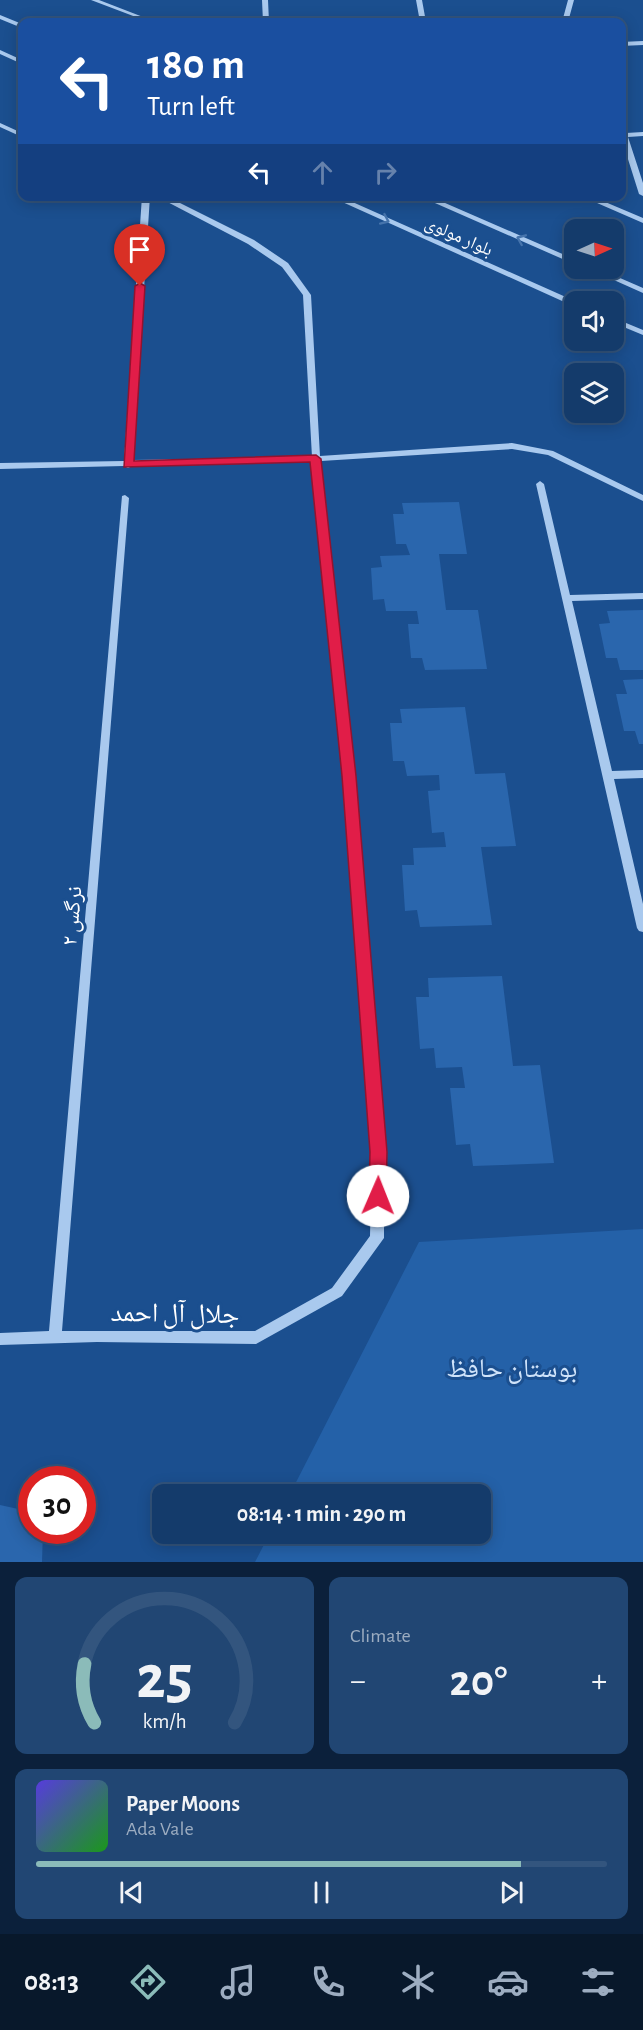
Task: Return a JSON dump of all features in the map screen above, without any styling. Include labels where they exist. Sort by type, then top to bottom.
[{"type":"street","points":[[94,0],[142,18]]},
{"type":"street","points":[[265,0],[266,18]]},
{"type":"street","points":[[419,0],[422,18]]},
{"type":"street","points":[[566,18],[571,0]]},
{"type":"street","points":[[0,16],[18,24]]},
{"type":"street","points":[[626,44],[643,43]]},
{"type":"street","points":[[0,52],[18,60]]},
{"type":"street","points":[[0,125],[18,133]]},
{"type":"street","points":[[626,132],[643,134]]},
{"type":"street","points":[[626,144],[643,194]]},
{"type":"street","points":[[128,465],[146,201]]},
{"type":"street","points":[[169,201],[251,242],[285,265],[307,295],[316,459]]},
{"type":"street","name":"بلوار مولوی","points":[[343,201],[564,299]]},
{"type":"street","name":"بلوار مولوی","points":[[434,201],[564,258]]},
{"type":"street","points":[[596,201],[643,220]]},
{"type":"street","points":[[615,279],[643,291]]},
{"type":"street","points":[[624,324],[643,333]]},
{"type":"street","points":[[0,466],[128,465],[316,459],[512,446],[550,453],[643,498]]},
{"type":"street","name":"جلال آل احمد","points":[[0,1339],[97,1336],[255,1338],[337,1292],[377,1238],[378,1152],[349,776],[316,459]]},
{"type":"street","points":[[540,484],[643,928]]},
{"type":"street","name":"نرگس ۲","points":[[55,1338],[125,498]]},
{"type":"street","points":[[566,598],[643,596]]},
{"type":"street","points":[[608,775],[643,774]]},
{"type":"green space","name":"بوستان حافظ","points":[[643,1229],[643,1562],[255,1562],[264,1544],[491,1544],[491,1484],[295,1484],[419,1242]]},
{"type":"building","points":[[459,502],[467,554],[439,554],[446,610],[478,610],[487,669],[425,670],[422,658],[411,658],[408,624],[419,624],[417,611],[386,611],[384,599],[373,600],[371,568],[382,567],[380,556],[410,555],[406,544],[396,544],[393,514],[404,514],[402,503]]},
{"type":"building","points":[[643,610],[643,670],[620,670],[617,658],[606,658],[599,624],[610,623],[607,611]]},
{"type":"building","points":[[643,679],[643,744],[639,744],[635,731],[624,731],[616,694],[627,694],[623,680]]},
{"type":"building","points":[[465,707],[475,774],[505,773],[516,846],[481,847],[492,925],[420,927],[417,910],[405,911],[402,865],[414,865],[413,848],[446,847],[444,832],[432,833],[428,791],[440,790],[439,775],[407,776],[404,761],[393,761],[390,723],[402,723],[400,709]]},
{"type":"building","points":[[502,976],[513,1066],[540,1065],[554,1163],[473,1166],[470,1144],[456,1145],[450,1088],[465,1088],[462,1067],[436,1068],[434,1048],[420,1049],[416,997],[429,997],[428,978]]},
{"type":"building","points":[[0,1505],[18,1509],[18,1544],[43,1544],[42,1562],[0,1562]]},
{"type":"route","points":[[140,286],[128,465],[316,459],[349,776],[378,1152],[378,1196]]}]
